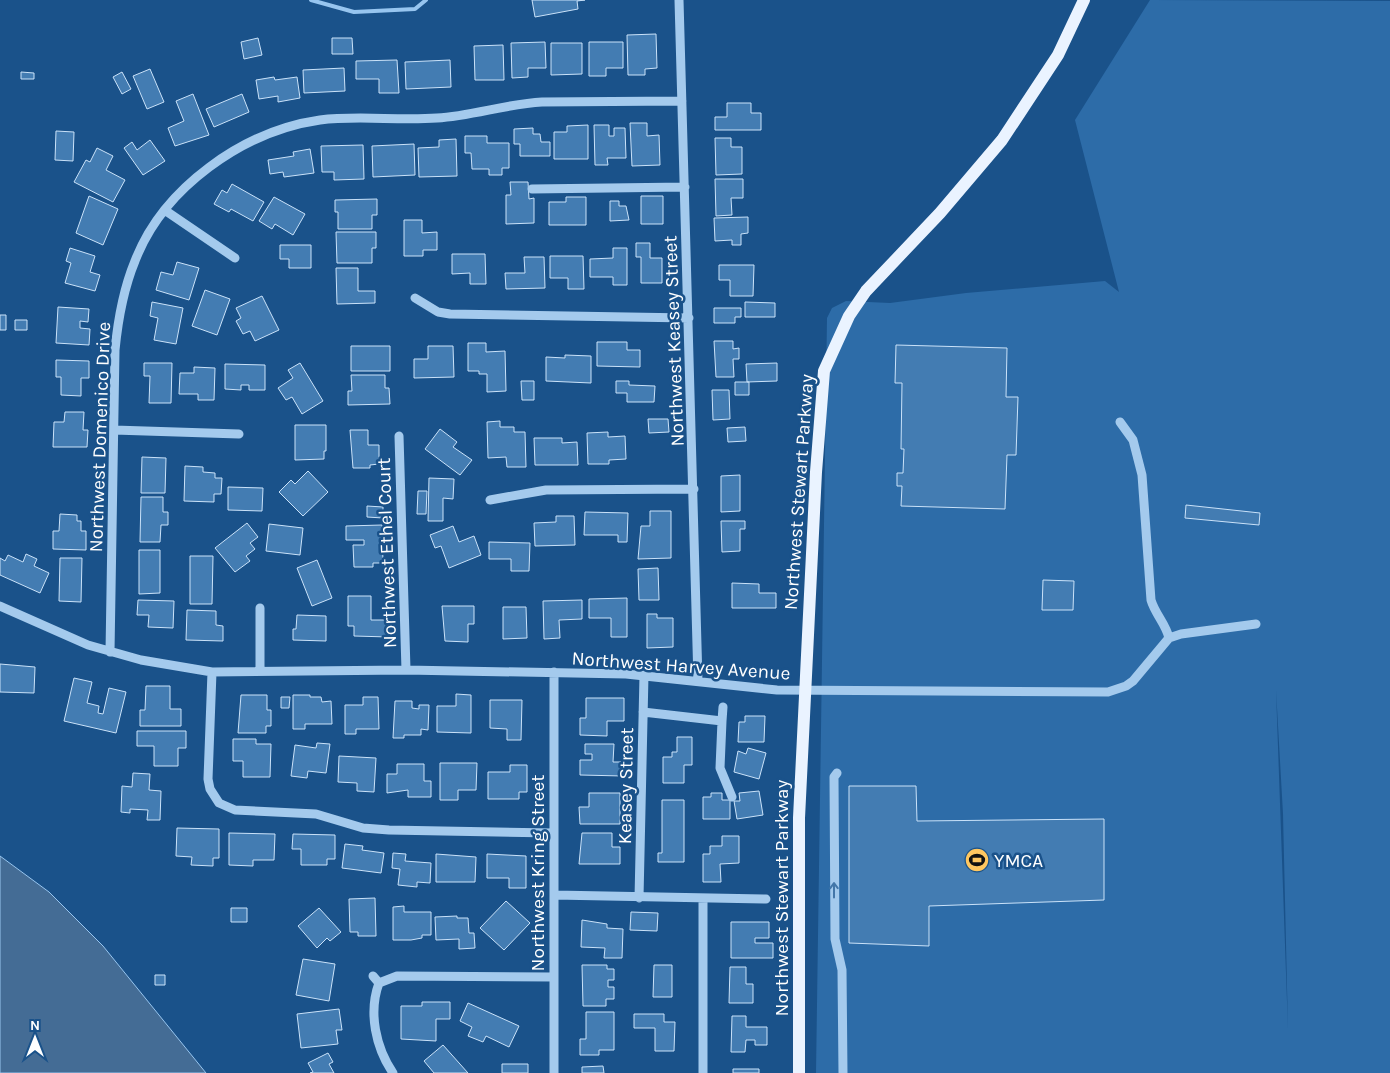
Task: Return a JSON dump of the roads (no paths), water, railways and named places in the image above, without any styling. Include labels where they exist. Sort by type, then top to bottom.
[{"type":"main road","name":"Northwest Stewart Parkway","points":[[798,1073],[799,818],[804,689],[821,392],[824,370],[848,316],[866,291],[940,213],[1002,140],[1058,55],[1084,0]]},
{"type":"street","name":"Northwest Keasey Street","points":[[679,0],[690,318],[698,681]]},
{"type":"street","name":"Northwest Domenico Drive","points":[[110,652],[115,350],[124,292],[135,260],[148,234],[188,186],[231,151],[261,137],[302,124],[348,118],[438,118],[542,102],[682,101]]},
{"type":"street","points":[[532,189],[685,187]]},
{"type":"street","points":[[166,211],[236,258]]},
{"type":"street","points":[[415,298],[438,312],[450,314],[690,318]]},
{"type":"street","points":[[1120,422],[1133,440],[1138,452],[1142,475],[1151,600],[1156,614],[1167,630],[1169,638],[1181,634],[1256,624]]},
{"type":"street","points":[[114,430],[239,434]]},
{"type":"street","name":"Northwest Ethel Court","points":[[399,436],[406,670]]},
{"type":"street","points":[[490,500],[546,490],[694,489]]},
{"type":"street","name":"Northwest Harvey Avenue","points":[[0,606],[52,631],[110,652],[141,660],[212,672],[406,670],[554,672],[644,675],[777,690],[1108,692],[1126,686],[1133,681],[1169,638]]},
{"type":"street","points":[[260,608],[260,671]]},
{"type":"street","points":[[212,672],[208,762],[210,790],[219,803],[235,810],[316,814],[363,828],[553,833]]},
{"type":"street","name":"Northwest Kring Street","points":[[554,672],[554,1073]]},
{"type":"street","name":"Keasey Street","points":[[639,898],[644,675]]},
{"type":"street","points":[[723,707],[720,768],[732,797]]},
{"type":"street","points":[[643,712],[722,721]]},
{"type":"street","points":[[837,773],[834,777],[835,939],[842,970],[843,1073]]},
{"type":"street","points":[[554,895],[766,899]]},
{"type":"street","points":[[703,898],[703,1073]]},
{"type":"street","points":[[393,1073],[382,1056],[377,1042],[376,980],[397,976],[553,977]]},
{"type":"waterway","points":[[311,0],[354,12],[415,9],[426,0]]},
{"type":"place","name":"YMCA","points":[[977,860]]}]
